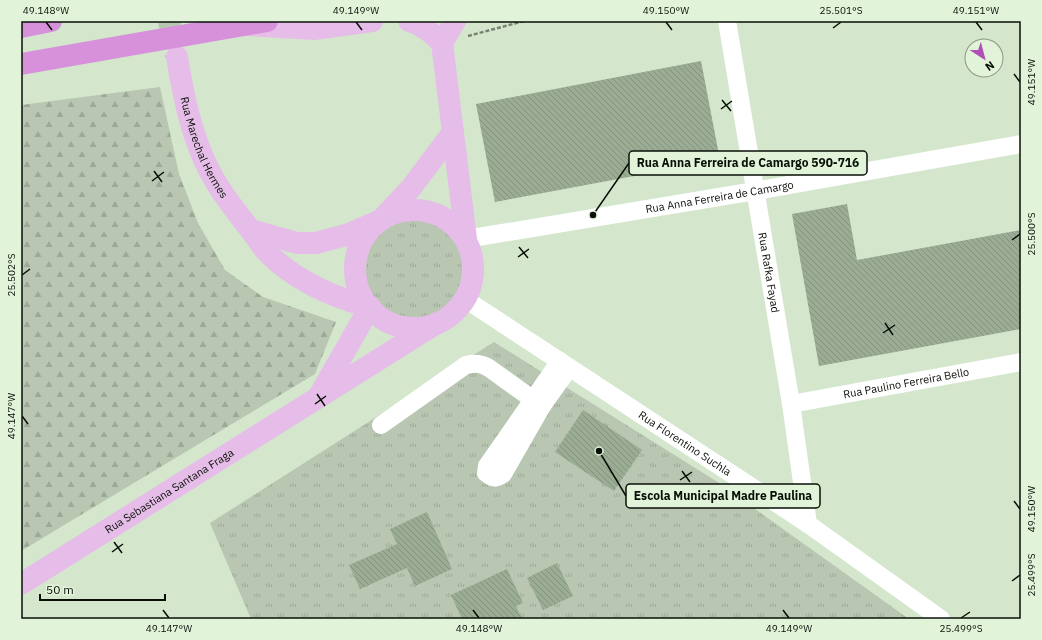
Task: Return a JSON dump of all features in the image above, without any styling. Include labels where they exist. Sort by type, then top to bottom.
[{"type":"highway","points":[[21,27],[51,21]]},
{"type":"highway","points":[[21,64],[257,23]]},
{"type":"main road","points":[[257,23],[314,29],[372,21]]},
{"type":"main road","points":[[409,21],[418,24],[432,33],[442,43]]},
{"type":"main road","points":[[455,21],[451,25],[442,43],[466,239]]},
{"type":"main road","name":"Rua Marechal Hermes","points":[[176,57],[184,96],[198,144],[208,167],[223,194],[268,254],[298,278],[311,286],[330,295],[370,307]]},
{"type":"main road","points":[[251,230],[297,243],[316,243],[346,235],[381,220],[392,214],[404,211],[428,211],[440,215],[459,230],[466,239],[471,251],[473,276],[466,299],[448,317],[437,323],[413,328],[389,322],[379,316],[363,297],[358,286],[356,261],[364,238],[371,228],[381,220],[411,188],[453,132]]},
{"type":"main road","name":"Rua Sebastiana Santana Fraga","points":[[317,399],[370,307]]},
{"type":"main road","name":"Rua Sebastiana Santana Fraga","points":[[21,584],[437,323]]},
{"type":"street","name":"Rua Rafka Fayad","points":[[727,21],[791,404],[808,524]]},
{"type":"street","name":"Rua Anna Ferreira de Camargo","points":[[466,239],[755,191],[1021,144]]},
{"type":"street","name":"Rua Florentino Suchla","points":[[466,299],[564,365],[808,524],[942,619]]},
{"type":"street","name":"Rua Paulino Ferreira Bello","points":[[791,404],[1021,362]]},
{"type":"street","points":[[381,425],[466,365],[481,363],[538,403],[564,365]]},
{"type":"path","points":[[442,43],[524,21]]},
{"type":"green space","points":[[160,87],[179,174],[198,223],[225,270],[263,297],[336,322],[315,374],[21,551],[21,105]]},
{"type":"green space","points":[[414,219],[424,220],[442,227],[456,241],[463,259],[463,279],[456,297],[442,311],[424,318],[414,319],[404,318],[386,311],[372,297],[365,279],[364,269],[365,259],[372,241],[386,227],[404,220]]},
{"type":"green space","points":[[494,342],[716,481],[909,619],[251,619],[210,523]]},
{"type":"building","points":[[701,61],[720,160],[495,202],[476,104]]},
{"type":"building","points":[[847,204],[857,260],[1021,230],[1021,329],[819,366],[792,214]]},
{"type":"building","points":[[583,410],[642,450],[614,491],[555,452]]},
{"type":"building","points":[[427,512],[452,569],[415,586],[407,568],[360,589],[349,565],[397,544],[390,529]]},
{"type":"building","points":[[557,563],[573,596],[543,610],[527,578]]},
{"type":"building","points":[[507,569],[523,603],[516,606],[522,619],[462,619],[451,595]]},
{"type":"tunnel","points":[[169,21],[176,55]]},
{"type":"place","name":"Rua Anna Ferreira de Camargo 590-716","points":[[593,215]]},
{"type":"place","name":"Escola Municipal Madre Paulina","points":[[599,451]]}]
